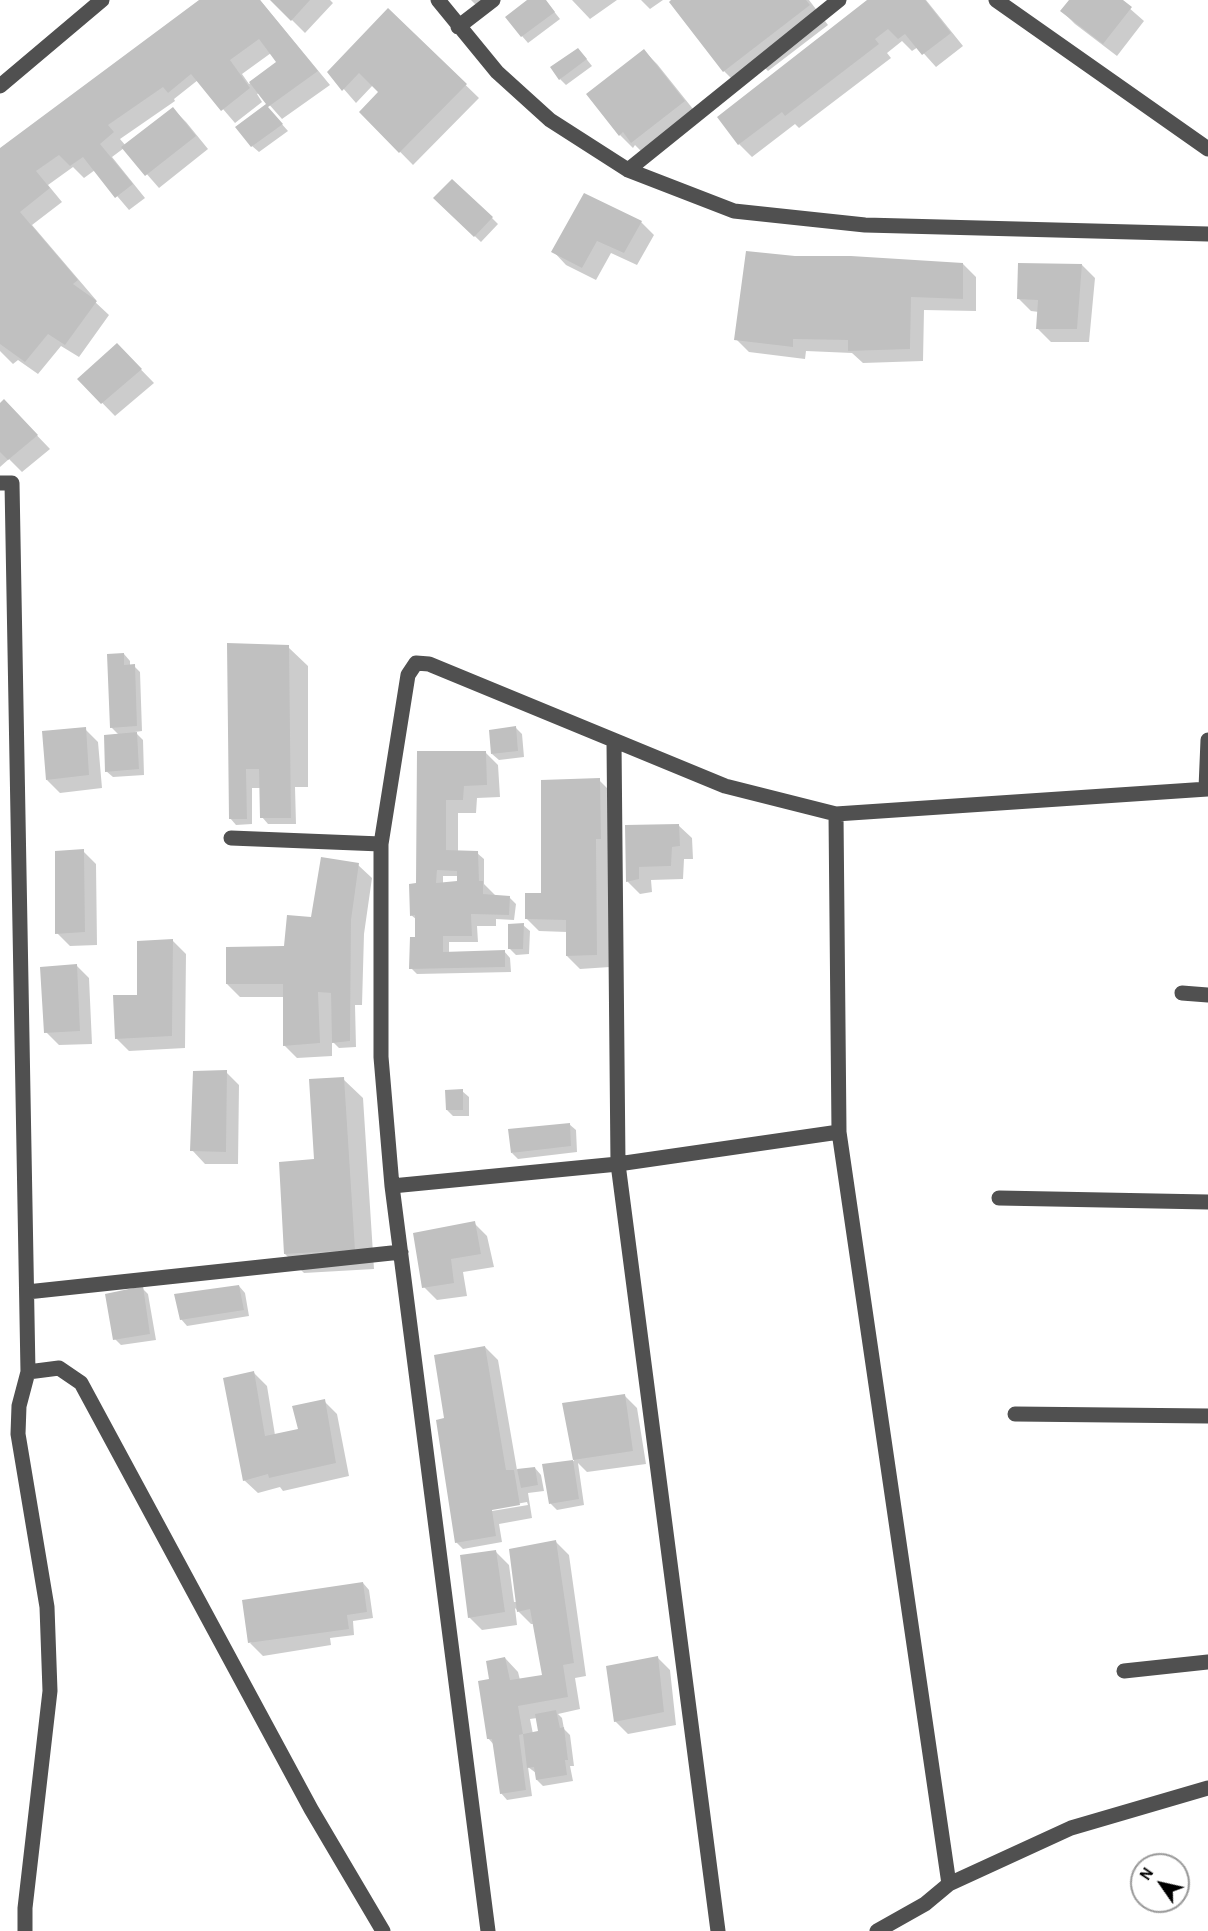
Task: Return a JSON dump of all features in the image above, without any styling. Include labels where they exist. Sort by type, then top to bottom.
[{"type":"street","points":[[0,86],[102,0]]},
{"type":"street","points":[[438,0],[497,72],[550,120],[628,170],[734,211],[866,225],[1208,234]]},
{"type":"street","points":[[458,27],[493,0]]},
{"type":"street","points":[[628,170],[839,0]]},
{"type":"street","points":[[996,0],[1204,141]]},
{"type":"street","points":[[0,483],[12,483],[28,1372],[19,1406],[18,1434],[46,1607],[50,1691],[25,1908],[25,1931]]},
{"type":"street","points":[[488,1931],[392,1186],[381,1057],[381,844],[408,675],[416,663],[429,664],[725,786],[836,814],[1207,788],[1208,740]]},
{"type":"street","points":[[614,742],[618,1164],[718,1931]]},
{"type":"street","points":[[836,814],[838,1132],[949,1884]]},
{"type":"street","points":[[231,838],[381,844]]},
{"type":"street","points":[[1182,993],[1208,995]]},
{"type":"street","points":[[392,1186],[618,1164],[838,1132]]},
{"type":"street","points":[[999,1198],[1208,1202]]},
{"type":"street","points":[[27,1292],[401,1252]]},
{"type":"street","points":[[28,1372],[59,1368],[81,1383],[311,1809],[382,1931]]},
{"type":"street","points":[[1016,1414],[1208,1416]]},
{"type":"street","points":[[1124,1671],[1208,1662]]},
{"type":"street","points":[[878,1931],[925,1904],[949,1884],[1071,1828],[1208,1788]]},
{"type":"building","points":[[199,0],[260,0],[318,71],[268,107],[283,124],[251,147],[235,127],[266,104],[249,82],[276,62],[259,39],[230,60],[250,88],[221,111],[191,74],[168,93],[163,87],[108,125],[114,132],[100,144],[133,184],[115,198],[83,157],[70,166],[59,155],[36,171],[50,188],[20,212],[78,280],[73,284],[97,301],[65,345],[48,334],[25,362],[0,344],[0,148]]},
{"type":"building","points":[[270,0],[310,0],[291,21]]},
{"type":"building","points":[[527,0],[546,0],[555,12],[521,37],[505,17]]},
{"type":"building","points":[[671,0],[806,0],[810,5],[723,72],[669,2]]},
{"type":"building","points":[[867,0],[925,0],[951,33],[922,55],[905,34],[898,39],[888,29],[875,39],[879,44],[785,116],[782,112],[738,145],[717,117]]},
{"type":"building","points":[[1069,0],[1123,0],[1132,7],[1103,44],[1060,11]]},
{"type":"building","points":[[388,8],[467,84],[399,153],[359,112],[378,92],[359,73],[342,91],[327,72]]},
{"type":"building","points":[[578,48],[587,59],[559,80],[550,67]]},
{"type":"building","points":[[644,49],[685,101],[631,143],[623,132],[619,136],[586,94]]},
{"type":"building","points":[[173,107],[196,136],[145,176],[121,147]]},
{"type":"building","points":[[452,179],[493,217],[474,237],[433,198]]},
{"type":"building","points":[[584,193],[642,221],[624,253],[597,241],[582,268],[551,252]]},
{"type":"building","points":[[746,251],[795,256],[851,256],[963,263],[963,299],[911,297],[910,349],[848,351],[848,340],[793,339],[793,347],[734,340]]},
{"type":"building","points":[[1018,263],[1082,264],[1077,329],[1036,329],[1038,300],[1017,299]]},
{"type":"building","points":[[117,343],[142,369],[101,404],[77,379]]},
{"type":"building","points":[[4,399],[38,435],[8,460],[0,452],[0,403]]},
{"type":"building","points":[[227,643],[289,645],[291,818],[260,818],[259,769],[246,769],[247,819],[229,819]]},
{"type":"building","points":[[124,653],[124,665],[135,664],[137,726],[110,728],[107,654]]},
{"type":"building","points":[[516,726],[518,751],[491,754],[489,730]]},
{"type":"building","points":[[86,727],[89,775],[46,780],[42,731]]},
{"type":"building","points":[[137,732],[139,769],[105,772],[104,735]]},
{"type":"building","points":[[417,751],[486,751],[487,785],[464,786],[463,800],[446,800],[446,850],[478,851],[479,881],[483,881],[483,894],[510,896],[509,915],[471,914],[472,936],[443,936],[443,952],[505,950],[505,967],[409,969],[410,937],[415,937],[415,915],[410,916],[409,884],[416,883]],"holes":[[[437,870],[457,871],[457,881],[436,883]]]},
{"type":"building","points":[[600,778],[601,839],[596,839],[597,955],[566,956],[566,920],[525,919],[525,893],[541,893],[541,780]]},
{"type":"building","points":[[679,824],[680,846],[672,847],[671,866],[639,867],[639,879],[626,882],[625,825]]},
{"type":"building","points":[[84,849],[85,932],[55,934],[55,851]]},
{"type":"building","points":[[321,857],[359,863],[351,920],[350,1041],[332,1043],[331,993],[318,992],[320,1043],[283,1046],[283,984],[226,984],[226,947],[284,946],[287,915],[311,917]]},
{"type":"building","points":[[524,923],[523,949],[508,949],[508,924]]},
{"type":"building","points":[[173,939],[172,1036],[115,1039],[113,995],[137,995],[137,941]]},
{"type":"building","points":[[77,964],[80,1031],[44,1033],[40,967]]},
{"type":"building","points":[[227,1070],[226,1152],[190,1151],[193,1071]]},
{"type":"building","points":[[344,1077],[355,1250],[284,1254],[279,1162],[314,1159],[309,1079]]},
{"type":"building","points":[[463,1089],[463,1110],[446,1110],[445,1090]]},
{"type":"building","points":[[570,1123],[571,1146],[511,1153],[508,1129]]},
{"type":"building","points":[[475,1221],[481,1254],[451,1259],[454,1283],[422,1288],[413,1233]]},
{"type":"building","points":[[239,1285],[244,1310],[180,1320],[174,1294]]},
{"type":"building","points":[[143,1286],[150,1334],[113,1340],[105,1294]]},
{"type":"building","points":[[485,1346],[506,1470],[514,1470],[520,1505],[492,1510],[496,1536],[455,1543],[436,1420],[444,1418],[434,1355]]},
{"type":"building","points":[[254,1371],[265,1436],[298,1429],[292,1406],[325,1399],[336,1463],[269,1478],[268,1474],[243,1481],[223,1378]]},
{"type":"building","points":[[625,1394],[633,1451],[573,1460],[562,1403]]},
{"type":"building","points":[[573,1460],[579,1499],[549,1504],[542,1464]]},
{"type":"building","points":[[535,1467],[538,1485],[521,1488],[517,1469]]},
{"type":"building","points":[[556,1540],[574,1663],[563,1665],[568,1697],[518,1706],[523,1734],[519,1735],[526,1790],[500,1794],[492,1739],[487,1739],[478,1681],[489,1679],[486,1661],[505,1657],[510,1680],[542,1675],[530,1609],[517,1612],[509,1549]]},
{"type":"building","points":[[496,1550],[505,1612],[468,1618],[460,1555]]},
{"type":"building","points":[[363,1582],[367,1612],[347,1615],[349,1629],[248,1643],[242,1600]]},
{"type":"building","points":[[658,1656],[664,1712],[614,1722],[606,1666]]},
{"type":"building","points":[[556,1710],[560,1728],[564,1727],[568,1760],[565,1760],[567,1775],[536,1780],[534,1767],[527,1768],[523,1734],[538,1731],[535,1714]]}]
